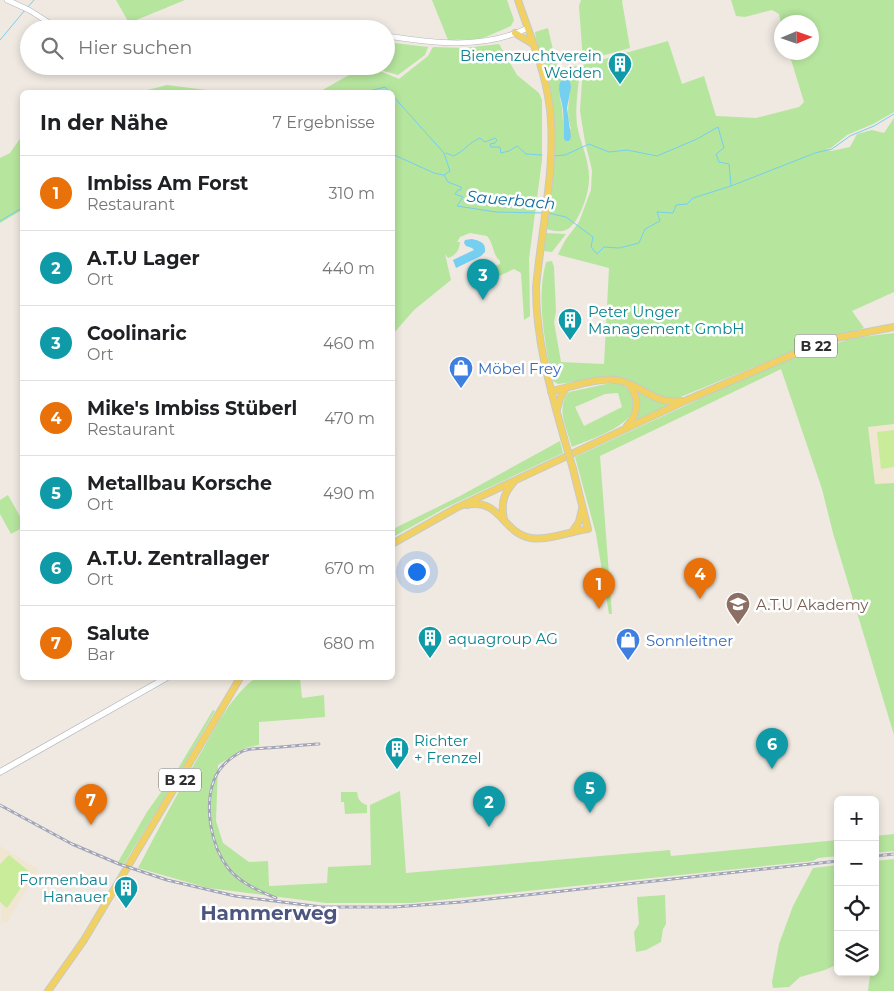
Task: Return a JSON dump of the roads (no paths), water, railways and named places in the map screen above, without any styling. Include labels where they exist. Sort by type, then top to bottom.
[{"type":"main road","points":[[456,508],[483,504],[497,511],[513,531],[533,539],[588,529],[551,391],[541,350],[537,321],[536,288],[550,164],[551,123],[547,89],[518,0]]},
{"type":"main road","points":[[515,33],[533,44]]},
{"type":"main road","name":"B 22","points":[[395,542],[456,508],[687,400],[836,338],[894,327]]},
{"type":"main road","points":[[551,391],[616,380],[665,401],[687,400]]},
{"type":"main road","points":[[625,428],[635,416],[637,408],[635,392],[630,385]]},
{"type":"main road","points":[[557,413],[560,398],[566,388]]},
{"type":"main road","points":[[504,521],[502,510],[505,494],[517,479]]},
{"type":"main road","points":[[572,532],[580,518],[582,505]]},
{"type":"main road","points":[[0,772],[162,680]]},
{"type":"main road","name":"B 22","points":[[48,991],[84,940],[239,680]]},
{"type":"street","points":[[7,0],[44,20]]},
{"type":"street","points":[[395,37],[464,44],[495,39],[528,28]]},
{"type":"water","points":[[569,77],[571,87],[567,108],[571,137],[569,141],[566,141],[564,139],[563,110],[559,86],[560,82]]},
{"type":"water","points":[[472,239],[483,244],[485,252],[481,256],[456,268],[453,260],[474,250],[464,243],[465,240]]},
{"type":"waterway","points":[[28,7],[34,0]]},
{"type":"waterway","points":[[0,40],[25,10]]},
{"type":"waterway","name":"Sauerbach","points":[[374,90],[385,87],[388,90]]},
{"type":"waterway","name":"Sauerbach","points":[[395,98],[444,153],[450,171],[444,175],[448,182],[461,187],[461,190],[458,190],[455,194],[463,197],[457,206],[496,212],[544,213]]},
{"type":"waterway","name":"Sauerbach","points":[[548,213],[566,217],[593,237],[591,247],[597,254],[604,247],[619,248],[639,243],[645,229],[660,221],[657,212],[673,213],[676,205],[687,204],[693,198],[731,186],[815,153],[832,149],[850,136],[874,126],[894,114]]},
{"type":"waterway","name":"Sauerbach","points":[[554,156],[565,155],[589,144],[609,152],[627,150],[657,156],[697,139],[718,127],[724,148],[716,154],[719,162],[729,164],[731,185]]},
{"type":"waterway","name":"Sauerbach","points":[[446,153],[453,156],[480,138],[485,142],[495,138],[497,140],[495,143],[490,144],[491,147],[500,147],[501,153],[517,146],[526,154],[542,155]]},
{"type":"waterway","points":[[395,155],[434,173],[443,175]]},
{"type":"waterway","name":"Sauerbach","points":[[0,221],[20,209]]},
{"type":"railway","points":[[276,898],[244,882],[228,868],[222,859],[213,838],[211,826],[210,802],[214,780],[226,763],[245,750],[319,744]]},
{"type":"railway","points":[[0,805],[72,844],[119,864],[167,880],[235,896],[322,907],[394,907],[461,902],[834,861]]},
{"type":"railway","points":[[879,856],[894,854]]},
{"type":"place","name":"Bienenzuchtverein Weiden","points":[[620,85]]},
{"type":"place","name":"Coolinaric","points":[[483,300]]},
{"type":"place","name":"Peter Unger Management GmbH","points":[[570,341]]},
{"type":"place","name":"Möbel Frey","points":[[461,389]]},
{"type":"place","name":"Mike's Imbiss Stüberl","points":[[700,599]]},
{"type":"place","name":"Imbiss Am Forst","points":[[599,609]]},
{"type":"place","name":"A.T.U Akademy","points":[[738,625]]},
{"type":"place","name":"aquagroup AG","points":[[430,659]]},
{"type":"place","name":"Sonnleitner","points":[[628,661]]},
{"type":"place","name":"A.T.U. Zentrallager","points":[[772,769]]},
{"type":"place","name":"Richter + Frenzel","points":[[397,770]]},
{"type":"place","name":"Metallbau Korsche","points":[[590,813]]},
{"type":"place","name":"Salute","points":[[91,825]]},
{"type":"place","name":"A.T.U Lager","points":[[489,827]]},
{"type":"place","name":"Formenbau Hanauer","points":[[126,909]]},
{"type":"district","name":"Hammerweg","points":[[269,913]]}]
